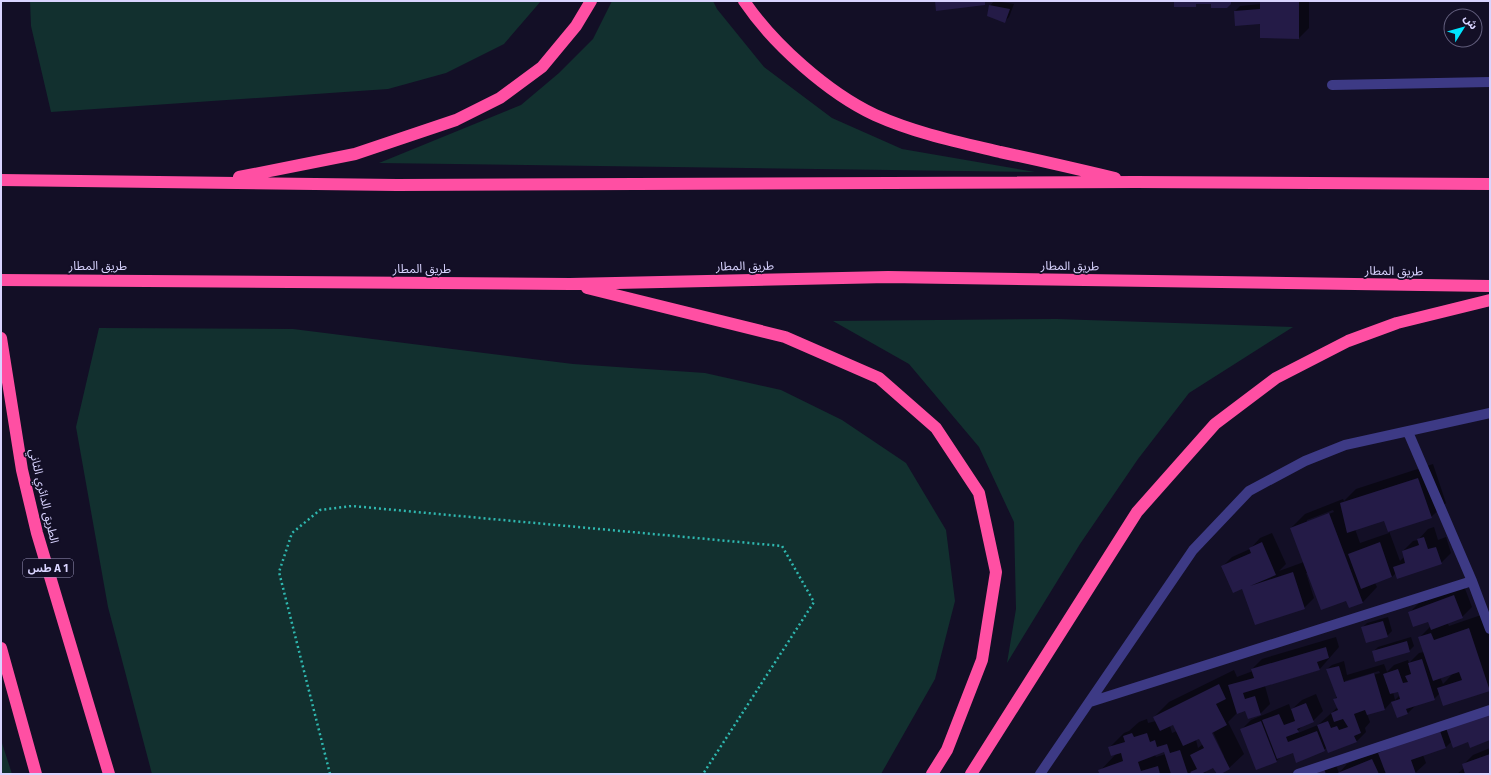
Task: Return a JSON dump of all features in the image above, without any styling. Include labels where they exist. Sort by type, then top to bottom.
[{"type":"highway","points":[[214,182],[355,154],[456,120],[500,98],[542,67],[576,26],[591,1]]},
{"type":"highway","points":[[744,1],[752,13],[793,58],[839,94],[875,114],[937,137],[1136,182]]},
{"type":"highway","points":[[1,180],[397,185],[1136,182],[1490,184]]},
{"type":"highway","name":"طريق المطار","points":[[1,280],[570,284],[888,277],[1490,286]]},
{"type":"highway","points":[[570,284],[785,337],[879,378],[936,428],[979,493],[996,572],[982,660],[947,750],[932,774]]},
{"type":"highway","points":[[971,774],[1138,512],[1215,424],[1276,378],[1348,341],[1397,323],[1490,300]]},
{"type":"highway","name":"الطريق الدائري الثاني","points":[[1,338],[22,470],[37,532],[109,774]]},
{"type":"highway","points":[[1,648],[36,774]]},
{"type":"street","points":[[1332,85],[1490,82]]},
{"type":"street","points":[[1040,774],[1192,550],[1249,491],[1305,461],[1345,445],[1490,413]]},
{"type":"street","points":[[1408,432],[1472,581],[1490,629]]},
{"type":"street","points":[[1090,702],[1472,581]]},
{"type":"street","points":[[1298,774],[1490,710]]},
{"type":"path","points":[[330,774],[279,572],[292,533],[320,510],[352,506],[782,546],[814,602],[703,774]]},
{"type":"green space","points":[[30,1],[541,1],[504,44],[446,73],[388,89],[51,112],[31,26]]},
{"type":"green space","points":[[612,1],[713,1],[717,9],[764,67],[832,118],[902,149],[1035,172],[379,163],[521,105],[559,73],[593,39]]},
{"type":"green space","points":[[1057,319],[1293,327],[1189,393],[1138,459],[1080,544],[1007,663],[1016,609],[1014,522],[979,447],[909,364],[833,321]]},
{"type":"green space","points":[[99,328],[293,329],[573,364],[705,373],[781,390],[842,420],[906,463],[946,530],[955,601],[935,679],[881,774],[152,774],[108,607],[76,427]]},
{"type":"green space","points":[[1,740],[12,774],[1,774]]},
{"type":"building","points":[[935,1],[985,1],[985,5],[936,11]]},
{"type":"building","points":[[1174,1],[1231,1],[1231,4],[1227,8],[1211,8],[1211,4],[1196,4],[1196,7],[1174,7]]},
{"type":"building","points":[[1260,1],[1299,1],[1299,39],[1260,38],[1260,24],[1235,26],[1234,11],[1260,9]]},
{"type":"building","points":[[989,5],[1010,9],[1005,23],[987,16]]},
{"type":"building","points":[[1418,478],[1432,518],[1388,532],[1384,521],[1347,533],[1340,503]]},
{"type":"building","points":[[1329,513],[1363,603],[1349,608],[1346,601],[1321,610],[1290,528]]},
{"type":"building","points":[[1424,537],[1428,549],[1436,547],[1442,564],[1397,579],[1393,567],[1405,563],[1402,551],[1419,545],[1417,539]]},
{"type":"building","points":[[1262,542],[1276,575],[1250,586],[1293,572],[1305,609],[1255,625],[1242,589],[1233,593],[1221,566],[1251,553],[1249,548]]},
{"type":"building","points":[[1380,542],[1392,577],[1361,589],[1348,554]]},
{"type":"building","points":[[1454,595],[1463,618],[1431,630],[1428,622],[1413,627],[1408,612]]},
{"type":"building","points":[[1383,621],[1388,637],[1366,643],[1361,627]]},
{"type":"building","points":[[1469,628],[1490,691],[1443,706],[1437,688],[1462,680],[1459,672],[1433,681],[1418,637],[1431,633],[1434,640]]},
{"type":"building","points":[[1407,641],[1410,652],[1375,662],[1372,651]]},
{"type":"building","points":[[1326,647],[1329,658],[1317,662],[1320,670],[1243,693],[1245,699],[1255,696],[1261,715],[1248,719],[1245,711],[1237,714],[1228,685],[1254,678],[1251,669]]},
{"type":"building","points":[[1422,659],[1435,700],[1406,709],[1408,714],[1397,718],[1391,702],[1400,699],[1398,692],[1390,694],[1383,674],[1398,669],[1403,683],[1408,682],[1405,676],[1411,674],[1408,663]]},
{"type":"building","points":[[1339,666],[1344,682],[1374,673],[1385,710],[1367,715],[1365,710],[1354,714],[1361,733],[1354,736],[1357,742],[1328,753],[1317,725],[1328,721],[1331,728],[1337,726],[1339,730],[1348,727],[1343,719],[1334,722],[1331,713],[1338,710],[1333,699],[1337,698],[1326,669]]},
{"type":"building","points":[[1219,684],[1226,699],[1216,704],[1227,725],[1212,733],[1230,769],[1221,774],[1217,774],[1213,768],[1201,774],[1192,774],[1190,772],[1197,769],[1190,755],[1204,748],[1199,739],[1183,746],[1173,725],[1160,731],[1153,717]]},
{"type":"building","points":[[1306,703],[1314,722],[1297,729],[1299,732],[1286,737],[1288,742],[1317,731],[1325,751],[1296,763],[1293,753],[1277,759],[1262,720],[1279,714],[1284,725],[1295,721],[1291,709]]},
{"type":"building","points":[[1490,711],[1490,740],[1470,748],[1468,742],[1453,748],[1446,728]]},
{"type":"building","points":[[1261,721],[1277,762],[1256,770],[1240,729]]},
{"type":"building","points":[[1439,728],[1446,748],[1411,760],[1416,774],[1386,774],[1378,753]]},
{"type":"building","points":[[1132,733],[1134,737],[1147,733],[1150,742],[1155,740],[1157,747],[1167,744],[1170,753],[1180,750],[1188,774],[1171,774],[1164,752],[1138,762],[1141,771],[1158,766],[1160,774],[1099,774],[1098,770],[1123,761],[1121,753],[1111,756],[1108,747],[1125,742],[1123,736]]},
{"type":"building","points":[[1490,754],[1490,774],[1465,774],[1462,764]]},
{"type":"building","points":[[1372,759],[1379,774],[1335,774]]},
{"type":"building","points":[[1324,769],[1326,774],[1311,774]]}]
